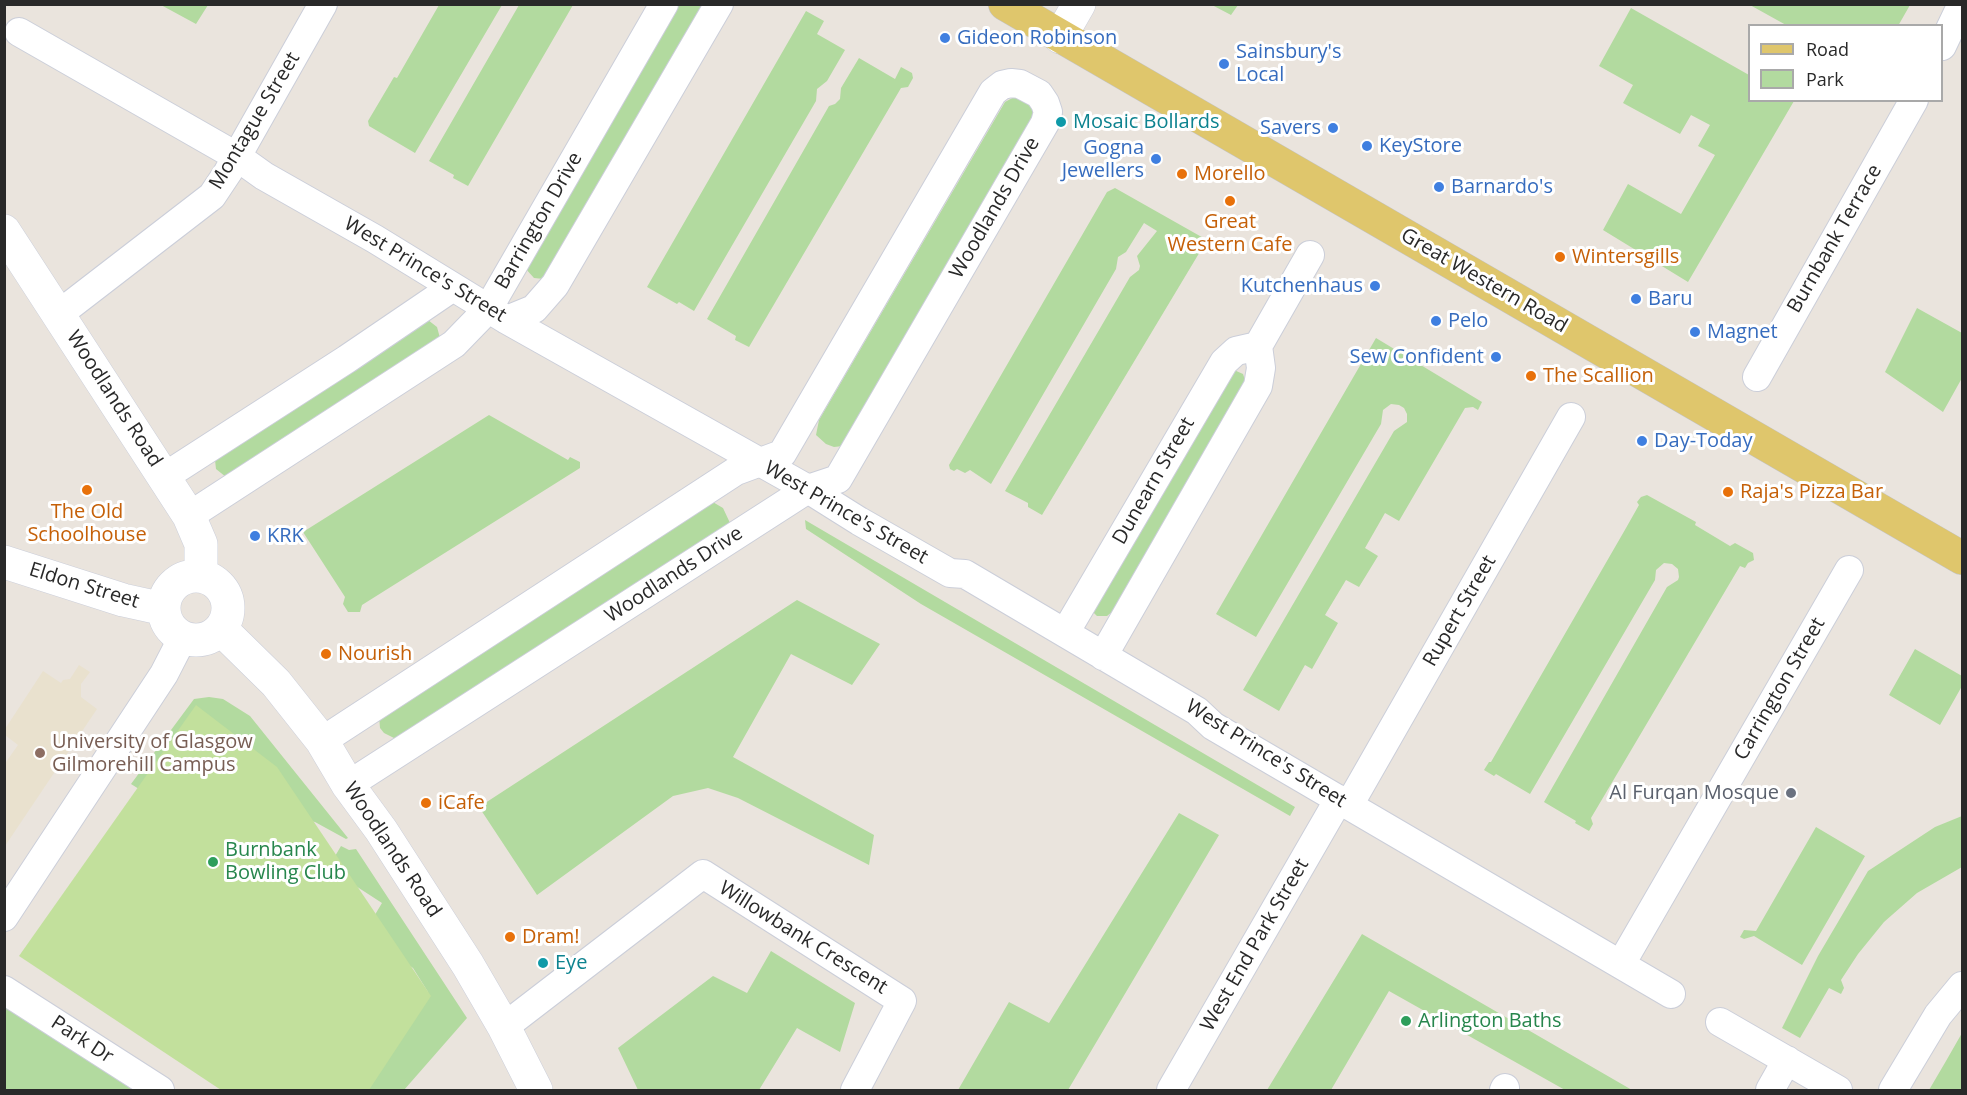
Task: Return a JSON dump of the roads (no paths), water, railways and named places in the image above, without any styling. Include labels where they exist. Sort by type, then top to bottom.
[{"type":"main road","name":"Great Western Road","points":[[1005,4],[1962,558]]},
{"type":"street","name":"Montague Street","points":[[59,315],[212,196],[323,4]]},
{"type":"street","name":"Barrington Drive","points":[[498,314],[664,4]]},
{"type":"street","name":"Barrington Drive","points":[[189,516],[498,314],[534,309],[555,285],[719,4]]},
{"type":"street","points":[[1060,37],[1078,4]]},
{"type":"street","points":[[1943,42],[1962,4]]},
{"type":"street","name":"West Prince's Street","points":[[19,32],[236,156],[264,176],[375,239],[498,314],[808,489],[859,521],[950,573],[965,574],[1197,711],[1213,726],[1671,994]]},
{"type":"street","name":"Woodlands Drive","points":[[322,741],[736,471],[782,454],[993,92],[1002,85],[1011,83],[1020,84],[1039,94],[1048,112],[1044,123],[838,479],[808,489],[348,784]]},
{"type":"street","name":"Burnbank Terrace","points":[[1757,377],[1913,102]]},
{"type":"street","name":"Woodlands Road","points":[[4,231],[189,516],[201,544],[201,575]]},
{"type":"street","points":[[1103,656],[1258,386],[1261,368],[1258,346],[1310,255]]},
{"type":"street","points":[[164,477],[347,359],[453,287]]},
{"type":"street","name":"Dunearn Street","points":[[1065,633],[1224,362],[1236,351],[1258,346]]},
{"type":"street","name":"Rupert Street","points":[[1344,802],[1571,417]]},
{"type":"street","name":"Eldon Street","points":[[4,562],[123,600],[164,609]]},
{"type":"street","name":"Carrington Street","points":[[1621,964],[1849,570]]},
{"type":"street","points":[[201,575],[221,586],[227,596],[229,608],[227,619],[221,629],[203,640],[183,638],[169,626],[164,609],[165,599],[175,584],[183,578],[201,575]]},
{"type":"street","name":"Woodlands Road","points":[[221,629],[276,683],[322,741],[348,784],[468,964],[536,1090]]},
{"type":"street","points":[[4,917],[164,674],[183,638]]},
{"type":"street","name":"West End Park Street","points":[[1172,1090],[1344,802]]},
{"type":"street","name":"Willowbank Crescent","points":[[504,1027],[703,874],[903,1001],[855,1090]]},
{"type":"street","points":[[1893,1090],[1938,1015],[1962,986]]},
{"type":"street","name":"Park Dr","points":[[4,990],[160,1090]]},
{"type":"street","points":[[1720,1022],[1838,1090]]},
{"type":"street","points":[[1770,1090],[1787,1060]]},
{"type":"place","name":"Gideon Robinson","points":[[945,38]]},
{"type":"place","name":"Sainsbury's Local","points":[[1224,64]]},
{"type":"place","name":"Mosaic Bollards","points":[[1061,122]]},
{"type":"place","name":"Savers","points":[[1333,128]]},
{"type":"place","name":"KeyStore","points":[[1367,146]]},
{"type":"place","name":"Gogna Jewellers","points":[[1156,159]]},
{"type":"place","name":"Morello","points":[[1182,174]]},
{"type":"place","name":"Barnardo's","points":[[1439,187]]},
{"type":"place","name":"Great Western Cafe","points":[[1230,201]]},
{"type":"place","name":"Wintersgills","points":[[1560,257]]},
{"type":"place","name":"Kutchenhaus","points":[[1375,286]]},
{"type":"place","name":"Baru","points":[[1636,299]]},
{"type":"place","name":"Pelo","points":[[1436,321]]},
{"type":"place","name":"Magnet","points":[[1695,332]]},
{"type":"place","name":"Sew Confident","points":[[1496,357]]},
{"type":"place","name":"The Scallion","points":[[1531,376]]},
{"type":"place","name":"Day-Today","points":[[1642,441]]},
{"type":"place","name":"The Old Schoolhouse","points":[[87,490]]},
{"type":"place","name":"Raja's Pizza Bar","points":[[1728,492]]},
{"type":"place","name":"KRK","points":[[255,536]]},
{"type":"place","name":"Nourish","points":[[326,654]]},
{"type":"place","name":"University of Glasgow Gilmorehill Campus","points":[[40,753]]},
{"type":"place","name":"Al Furqan Mosque","points":[[1791,793]]},
{"type":"place","name":"iCafe","points":[[426,803]]},
{"type":"place","name":"Burnbank Bowling Club","points":[[213,862]]},
{"type":"place","name":"Dram!","points":[[510,937]]},
{"type":"place","name":"Eye","points":[[543,963]]},
{"type":"place","name":"Arlington Baths","points":[[1406,1021]]}]
